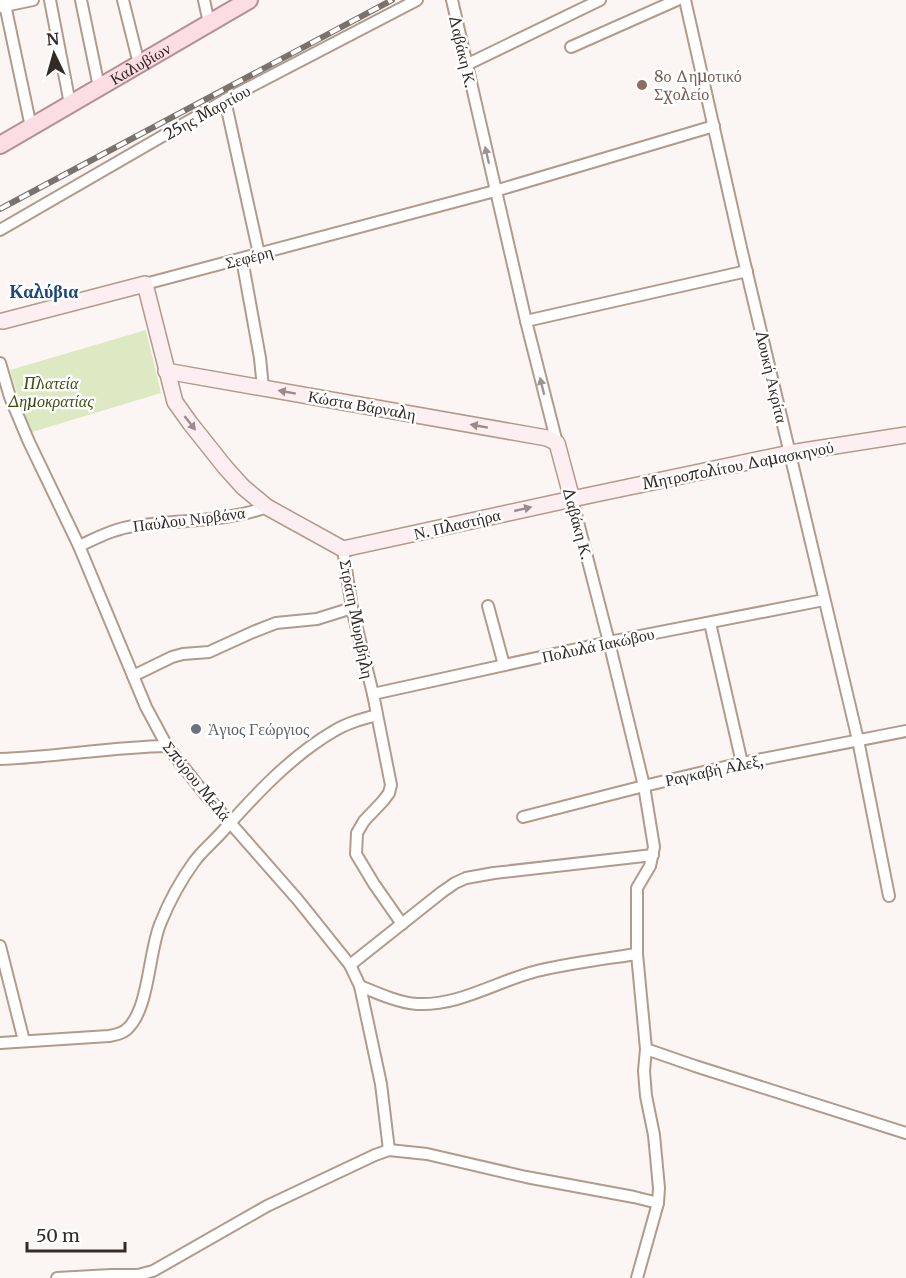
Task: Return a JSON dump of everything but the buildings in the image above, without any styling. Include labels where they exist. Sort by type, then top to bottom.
[{"type":"main road","name":"Καλυβίων","points":[[0,145],[249,0]]},
{"type":"street","points":[[32,127],[3,4],[33,0]]},
{"type":"street","points":[[50,0],[70,104]]},
{"type":"street","points":[[81,0],[99,87]]},
{"type":"street","points":[[123,0],[139,64]]},
{"type":"street","points":[[204,0],[209,23]]},
{"type":"street","name":"25ης Μαρτίου","points":[[0,230],[225,100],[417,0]]},
{"type":"street","name":"Δαβάκη Κ.","points":[[452,0],[526,321],[644,786],[653,838],[653,855],[650,866],[637,888],[637,954],[646,1048],[644,1071],[646,1096],[654,1135],[658,1203],[637,1278]]},
{"type":"street","points":[[466,65],[600,0]]},
{"type":"street","points":[[572,47],[677,0]]},
{"type":"street","name":"Λουκή Ακρίτα","points":[[685,0],[858,740],[889,896]]},
{"type":"street","points":[[225,100],[259,254]]},
{"type":"street","name":"Σεφέρη","points":[[1,321],[495,191],[714,126]]},
{"type":"street","points":[[242,259],[260,358],[263,388]]},
{"type":"street","points":[[526,321],[747,272]]},
{"type":"street","name":"Στράτη Μυριβήλη","points":[[145,284],[166,371],[175,402],[182,412],[237,480],[267,507],[343,549],[352,608],[373,694],[391,785],[389,793],[364,821],[357,833],[356,854],[402,924]]},
{"type":"street","name":"Σπύρου Μελά","points":[[0,363],[10,397],[29,442],[79,546],[146,707],[167,746],[198,786],[298,900],[350,965],[360,986],[381,1084],[389,1150]]},
{"type":"street","name":"Κώστα Βάρναλη","points":[[166,371],[538,436],[556,442]]},
{"type":"street","name":"Μητροπολίτου Δαμασκηνού","points":[[572,499],[790,453],[906,435]]},
{"type":"street","name":"Ν. Πλαστήρα","points":[[343,549],[572,499]]},
{"type":"street","name":"Παύλου Νιρβάνα","points":[[79,546],[112,532],[134,526],[243,513],[267,507]]},
{"type":"street","name":"Πολυλά Ιακώβου","points":[[373,694],[609,642],[824,600]]},
{"type":"street","points":[[488,606],[504,665]]},
{"type":"street","points":[[133,676],[172,657],[209,652],[276,623],[317,619],[352,608]]},
{"type":"street","points":[[710,623],[742,763]]},
{"type":"street","points":[[0,1043],[109,1036],[126,1030],[134,1020],[144,996],[159,927],[172,899],[195,861],[230,822],[283,770],[315,744],[340,728],[377,715]]},
{"type":"street","name":"Ραγκαβή Αλεξ,","points":[[523,817],[742,763],[906,731]]},
{"type":"street","points":[[0,759],[167,746]]},
{"type":"street","points":[[350,965],[455,883],[466,878],[653,855]]},
{"type":"street","points":[[0,946],[24,1041]]},
{"type":"street","points":[[360,986],[388,998],[416,1004],[441,1002],[476,994],[534,972],[563,965],[637,954]]},
{"type":"street","points":[[646,1048],[695,1066],[906,1132]]},
{"type":"street","points":[[57,1278],[138,1275],[153,1271],[267,1206],[389,1150],[427,1154],[526,1177],[623,1194],[658,1203]]},
{"type":"green space","name":"Πλατεία Δημοκρατίας","points":[[146,330],[161,393],[29,433],[10,370]]},
{"type":"railway","points":[[0,209],[392,0]]},
{"type":"place","name":"8ο Δημοτικό Σχολείο","points":[[642,85]]},
{"type":"place","name":"Ὰγιος Γεώργιος","points":[[196,729]]},
{"type":"district","name":"Καλύβια","points":[[44,292]]}]
